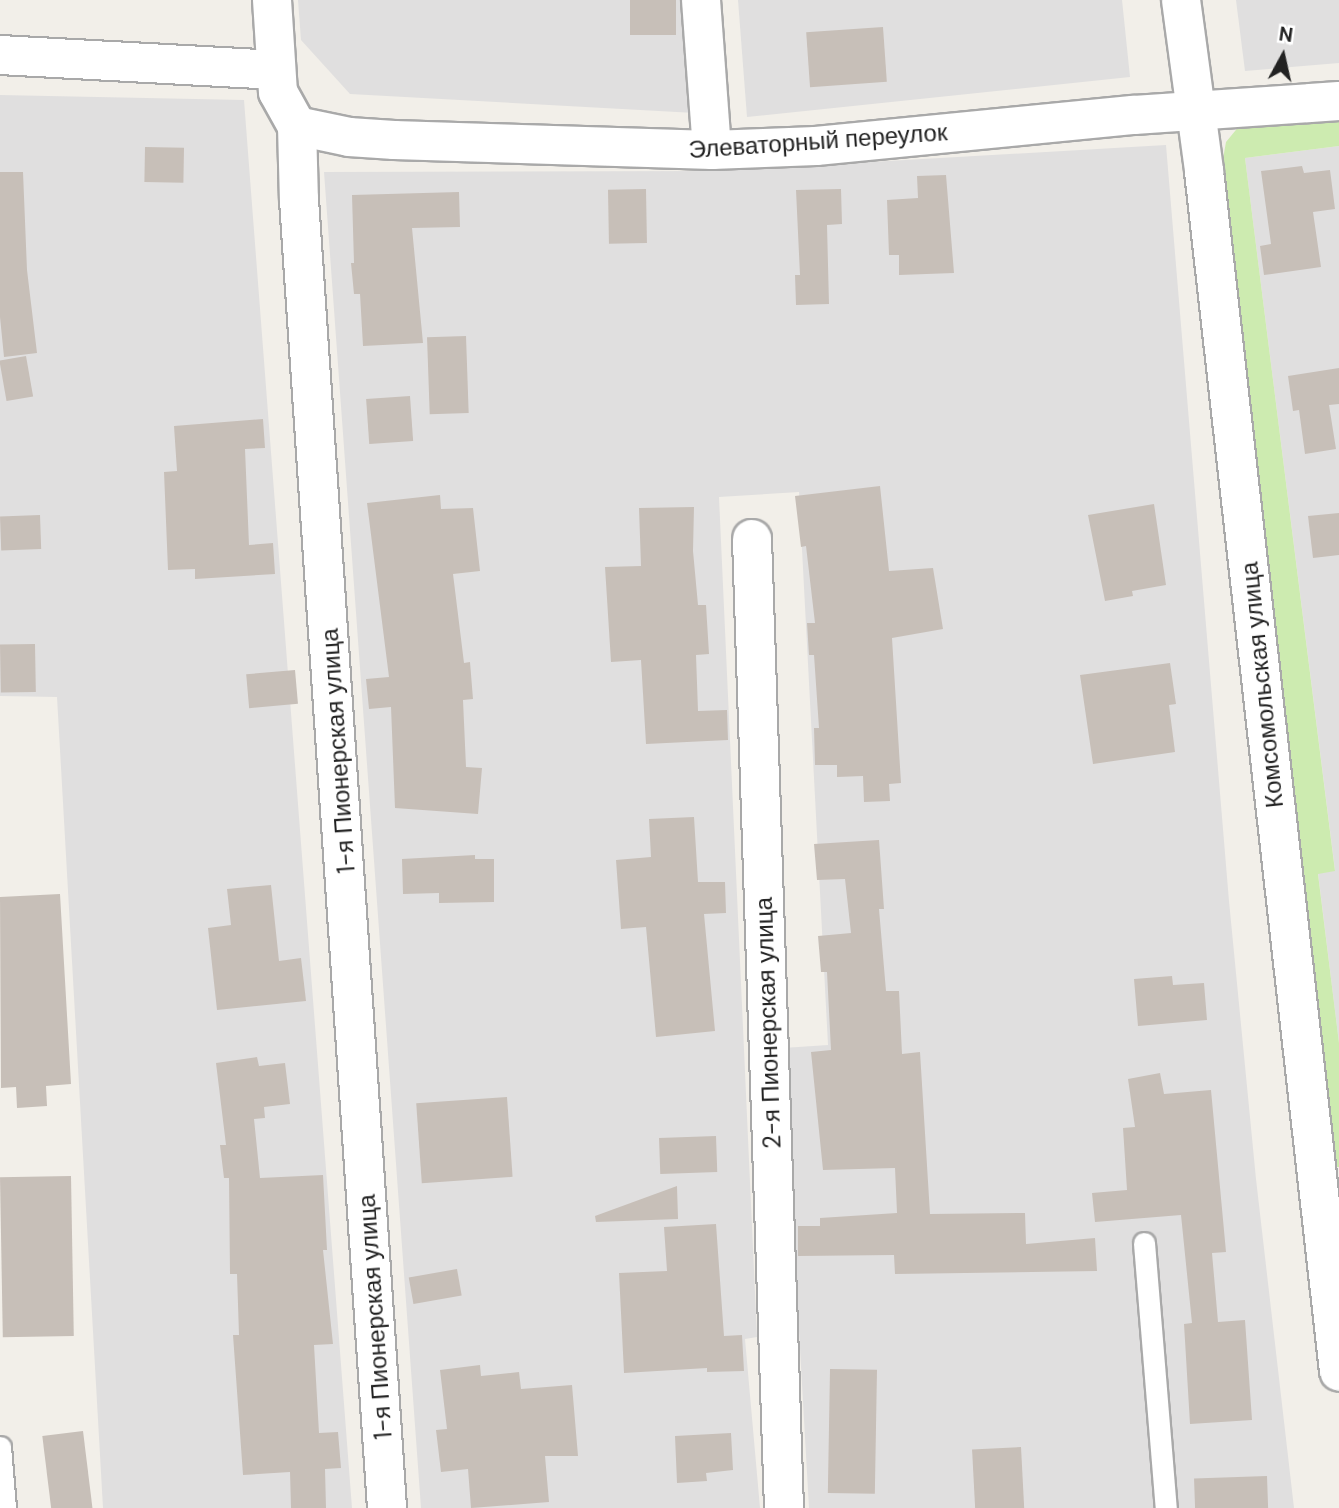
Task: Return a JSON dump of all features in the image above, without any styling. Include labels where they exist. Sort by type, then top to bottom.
[{"type":"street","name":"1-я Пионерская улица","points":[[272,0],[278,92],[297,126],[300,213],[387,1508]]},
{"type":"street","points":[[701,0],[712,150]]},
{"type":"street","name":"Комсомольская улица","points":[[1181,0],[1339,1371]]},
{"type":"street","points":[[0,55],[276,70]]},
{"type":"street","name":"Элеваторный переулок","points":[[297,126],[349,137],[394,140],[712,150],[816,146],[1195,111],[1339,101]]},
{"type":"street","name":"2-я Пионерская улица","points":[[752,539],[784,1508]]},
{"type":"lane","points":[[1144,1243],[1166,1508]]},
{"type":"lane","points":[[0,1447],[5,1508]]},
{"type":"shaded area","points":[[298,0],[686,0],[695,113],[350,94],[301,40]]},
{"type":"shaded area","points":[[738,0],[1122,0],[1130,77],[747,117]]},
{"type":"shaded area","points":[[1236,0],[1339,0],[1339,63],[1245,71]]},
{"type":"shaded area","points":[[0,95],[244,100],[352,1508],[103,1508],[57,697],[0,696]]},
{"type":"shaded area","points":[[1166,145],[1229,901],[1256,1179],[1294,1508],[809,1508],[783,1048],[828,1045],[799,492],[719,497],[757,1337],[745,1339],[760,1508],[421,1508],[324,172],[714,171]]},
{"type":"shaded area","points":[[1339,146],[1339,1043],[1318,873],[1335,870],[1245,158]]},
{"type":"green space","points":[[1339,115],[1339,146],[1245,158],[1335,871],[1318,874],[1339,1043],[1339,1167],[1336,1167],[1284,749],[1221,170],[1226,142],[1240,125]]},
{"type":"building","points":[[630,0],[676,0],[676,35],[630,35]]},
{"type":"building","points":[[883,27],[887,82],[810,87],[806,32]]},
{"type":"building","points":[[145,147],[184,148],[183,183],[144,182]]},
{"type":"building","points":[[1302,166],[1304,173],[1330,170],[1335,209],[1313,212],[1321,267],[1264,275],[1260,246],[1271,244],[1261,171]]},
{"type":"building","points":[[0,172],[23,172],[27,270],[37,353],[4,357],[0,317]]},
{"type":"building","points":[[946,175],[954,273],[899,275],[899,255],[889,255],[887,200],[918,198],[917,176]]},
{"type":"building","points":[[646,189],[647,243],[609,244],[608,190]]},
{"type":"building","points":[[841,189],[842,224],[827,225],[829,304],[796,305],[795,275],[800,275],[796,190]]},
{"type":"building","points":[[459,192],[460,227],[412,228],[423,343],[363,346],[360,294],[354,294],[351,263],[354,263],[352,195]]},
{"type":"building","points":[[466,336],[469,413],[430,414],[427,337]]},
{"type":"building","points":[[26,356],[33,396],[7,401],[0,361]]},
{"type":"building","points":[[1339,368],[1339,404],[1329,405],[1336,449],[1305,454],[1299,410],[1293,411],[1288,376]]},
{"type":"building","points":[[410,396],[413,441],[369,444],[366,399]]},
{"type":"building","points":[[263,419],[265,448],[245,449],[249,545],[273,543],[275,574],[195,579],[195,569],[168,570],[164,472],[177,471],[174,426]]},
{"type":"building","points":[[880,486],[889,571],[933,568],[943,629],[892,638],[901,783],[889,784],[890,801],[864,802],[863,776],[837,777],[837,765],[815,765],[814,728],[819,728],[814,655],[809,655],[807,623],[815,623],[806,546],[801,547],[795,496]]},
{"type":"building","points":[[440,495],[441,509],[473,508],[480,571],[453,574],[464,663],[470,662],[473,699],[463,700],[466,767],[482,768],[478,814],[395,808],[391,707],[369,709],[366,679],[389,677],[367,503]]},
{"type":"building","points":[[1154,504],[1166,585],[1132,591],[1133,596],[1105,601],[1088,515]]},
{"type":"building","points":[[694,507],[693,551],[698,605],[706,605],[709,654],[696,655],[698,711],[727,710],[728,740],[646,744],[641,660],[611,662],[605,567],[641,566],[639,508]]},
{"type":"building","points":[[1339,513],[1339,555],[1313,558],[1308,516]]},
{"type":"building","points":[[40,515],[41,549],[1,550],[0,516]]},
{"type":"building","points":[[35,644],[36,692],[1,693],[0,645]]},
{"type":"building","points":[[1170,663],[1176,704],[1169,705],[1175,752],[1093,764],[1080,675]]},
{"type":"building","points":[[295,670],[298,704],[249,708],[246,674]]},
{"type":"building","points":[[694,817],[698,882],[725,882],[726,913],[704,914],[715,1031],[656,1037],[646,927],[621,929],[616,860],[651,857],[649,819]]},
{"type":"building","points":[[879,840],[884,909],[879,909],[886,991],[899,991],[902,1054],[920,1052],[930,1214],[1025,1213],[1026,1244],[1095,1238],[1097,1271],[895,1274],[894,1255],[798,1256],[798,1226],[820,1226],[820,1218],[897,1213],[895,1168],[823,1170],[811,1052],[831,1050],[827,972],[821,972],[818,936],[851,933],[845,879],[817,880],[814,844]]},
{"type":"building","points":[[475,855],[475,859],[494,859],[494,902],[439,903],[439,893],[403,894],[402,859]]},
{"type":"building","points":[[271,885],[279,961],[301,958],[306,1001],[217,1010],[208,928],[231,925],[227,889]]},
{"type":"building","points":[[60,894],[71,1084],[46,1086],[47,1106],[17,1108],[16,1087],[1,1088],[0,897]]},
{"type":"building","points":[[1172,976],[1173,985],[1204,983],[1207,1020],[1138,1026],[1134,979]]},
{"type":"building","points":[[257,1057],[259,1066],[285,1063],[290,1104],[264,1107],[265,1118],[254,1119],[260,1178],[323,1175],[327,1250],[323,1250],[333,1344],[314,1345],[319,1433],[338,1432],[341,1468],[325,1469],[326,1508],[291,1508],[290,1472],[243,1475],[233,1335],[239,1335],[237,1274],[230,1274],[229,1178],[224,1178],[220,1145],[226,1145],[216,1063]]},
{"type":"building","points":[[1160,1073],[1164,1094],[1211,1090],[1226,1252],[1212,1253],[1218,1322],[1245,1320],[1252,1420],[1190,1424],[1184,1324],[1192,1323],[1181,1215],[1095,1222],[1092,1193],[1127,1190],[1123,1128],[1135,1127],[1128,1079]]},
{"type":"building","points":[[507,1097],[513,1177],[422,1183],[416,1103]]},
{"type":"building","points":[[716,1136],[717,1172],[660,1174],[659,1138]]},
{"type":"building","points":[[71,1176],[74,1336],[3,1337],[0,1177]]},
{"type":"building","points":[[677,1186],[678,1219],[596,1222],[595,1216]]},
{"type":"building","points":[[716,1224],[724,1336],[742,1335],[744,1371],[707,1372],[707,1368],[624,1373],[619,1273],[667,1271],[664,1227]]},
{"type":"building","points":[[457,1269],[462,1296],[413,1304],[409,1278]]},
{"type":"building","points":[[480,1365],[481,1376],[519,1372],[521,1389],[572,1385],[578,1456],[545,1456],[549,1502],[471,1508],[468,1469],[441,1472],[436,1430],[447,1429],[440,1370]]},
{"type":"building","points":[[830,1369],[877,1370],[875,1494],[828,1493]]},
{"type":"building","points":[[83,1431],[92,1508],[51,1508],[42,1436]]},
{"type":"building","points":[[731,1433],[733,1470],[706,1473],[707,1481],[677,1483],[675,1436]]},
{"type":"building","points":[[1021,1447],[1024,1508],[975,1508],[972,1450]]},
{"type":"building","points":[[1267,1476],[1268,1508],[1195,1508],[1194,1479]]}]
